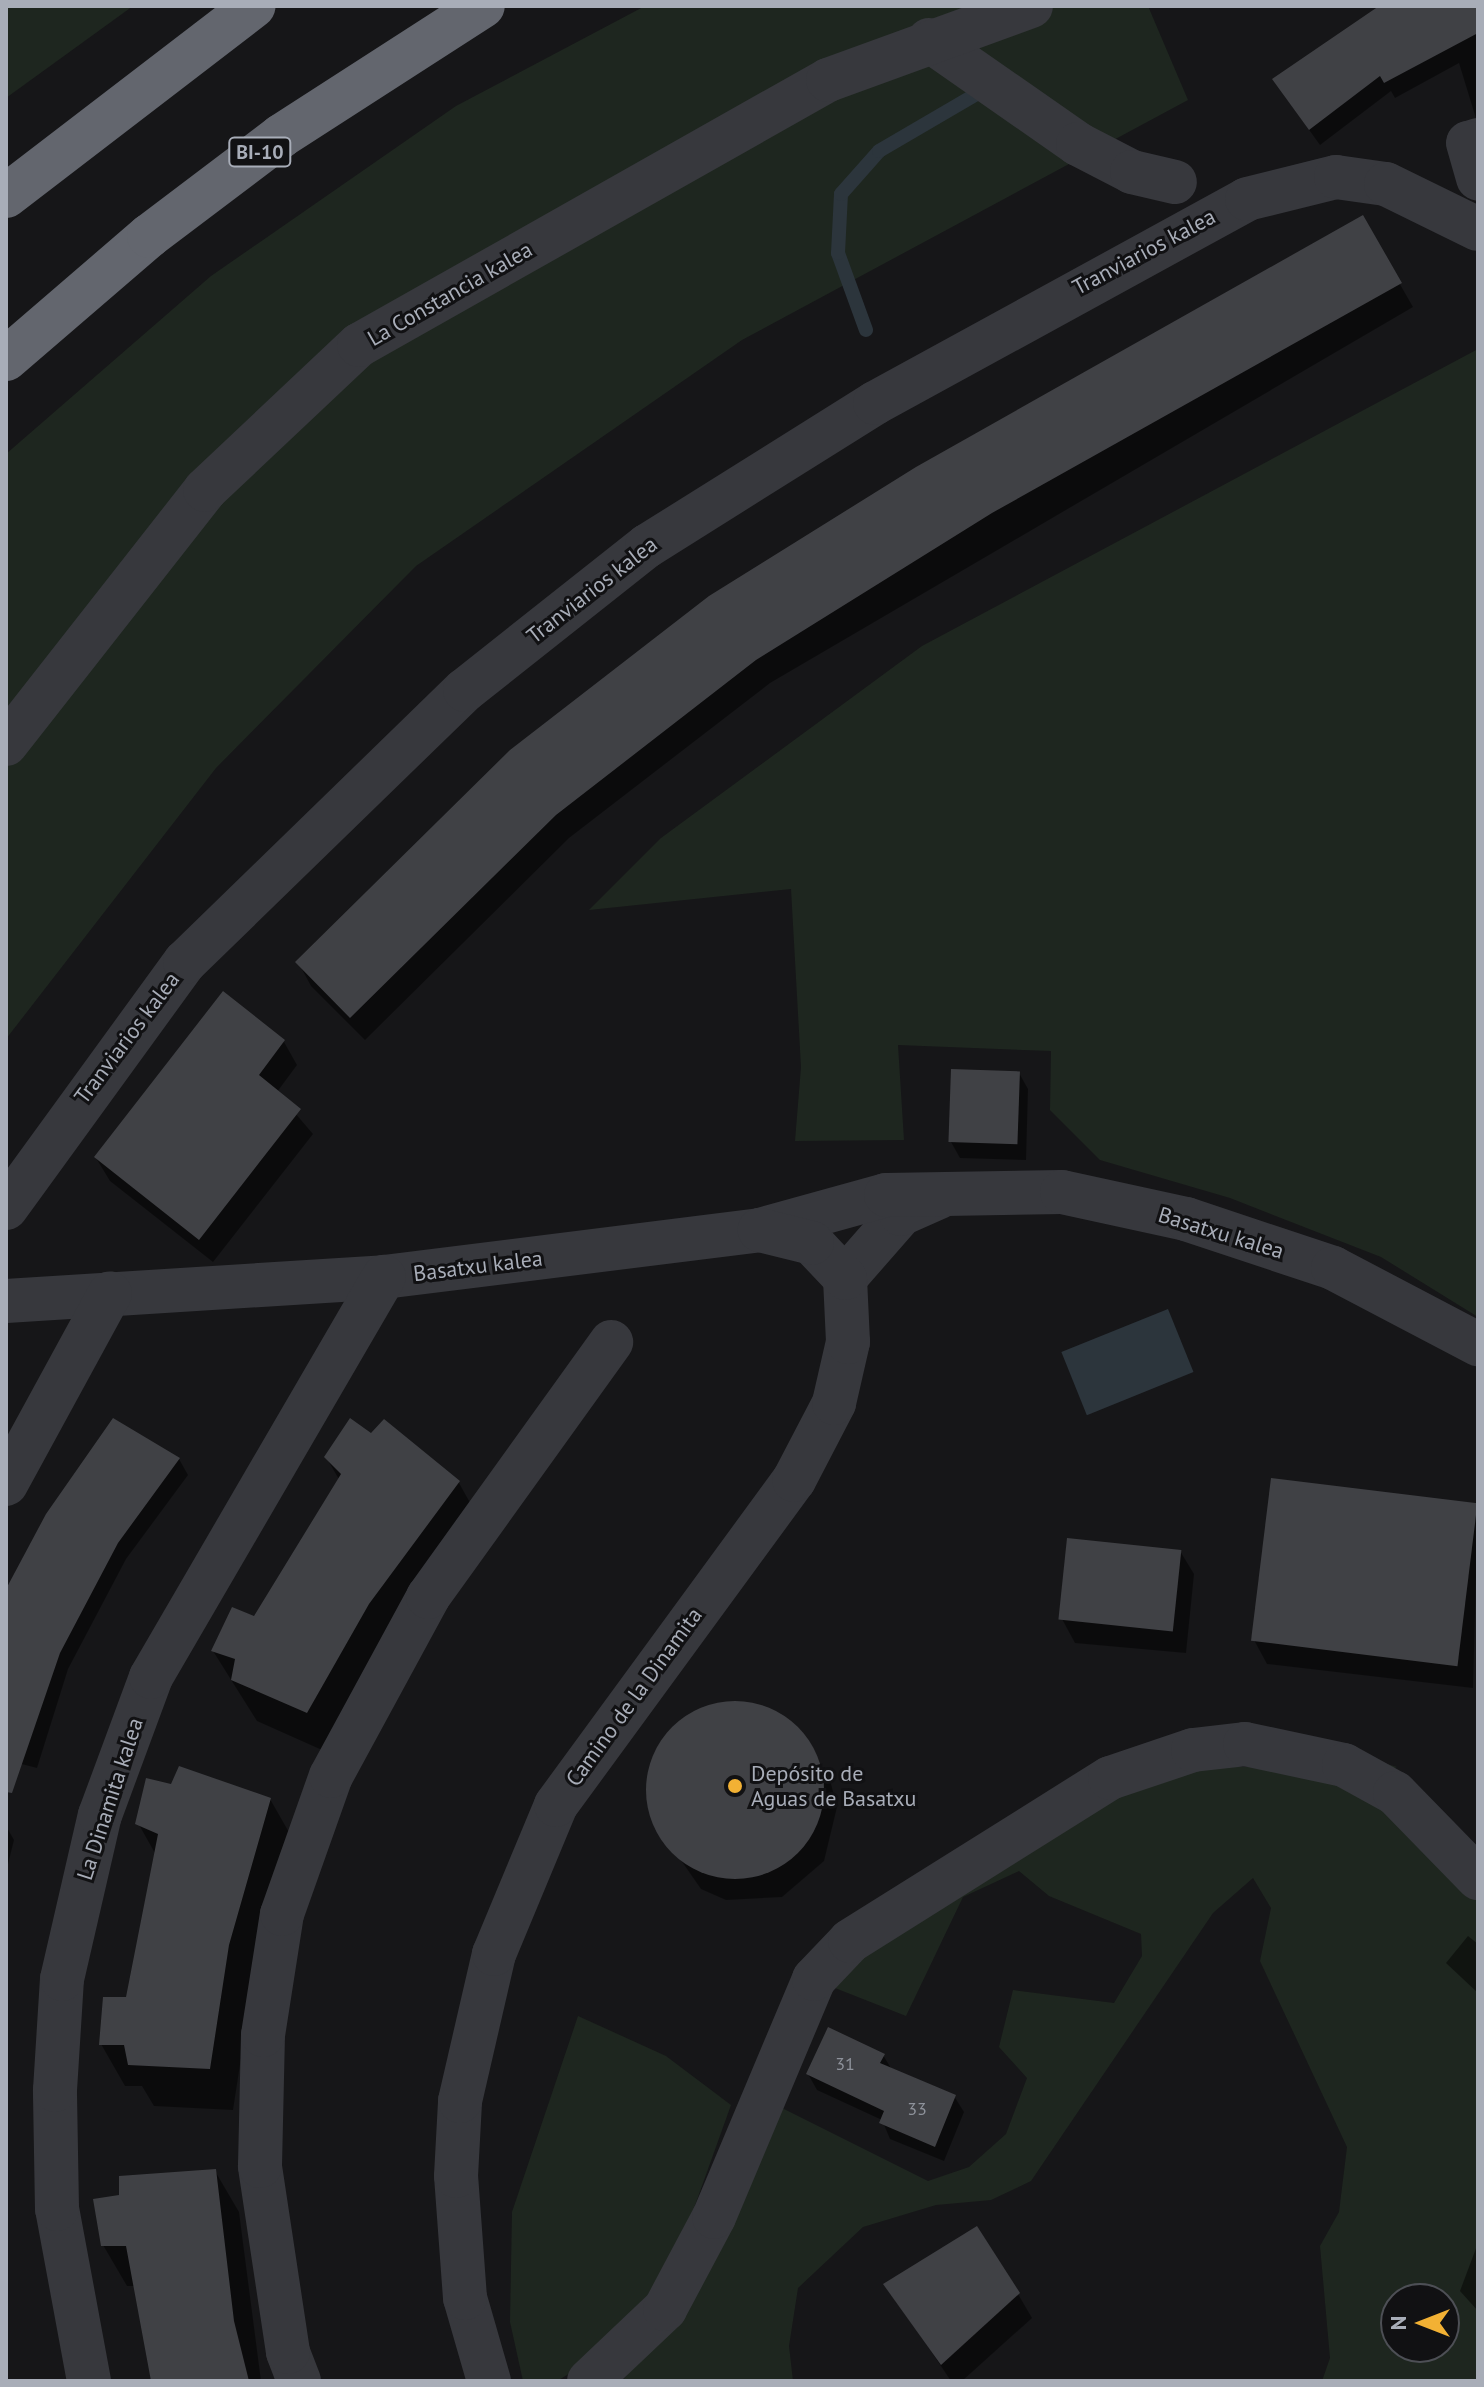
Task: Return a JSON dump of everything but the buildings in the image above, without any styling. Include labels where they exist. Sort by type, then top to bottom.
[{"type":"highway","points":[[6,196],[254,6]]},
{"type":"highway","name":"BI-10","points":[[6,359],[51,318],[281,136],[483,6]]},
{"type":"street","name":"La Constancia kalea","points":[[6,744],[205,490],[359,345],[828,80],[929,40],[1031,6]]},
{"type":"street","points":[[929,40],[1078,144],[1132,172],[1175,182]]},
{"type":"street","points":[[1478,140],[1468,143],[1478,179]]},
{"type":"street","name":"Tranviarios kalea","points":[[6,1208],[185,962],[465,690],[647,546],[875,403],[1121,262],[1247,199],[1336,177],[1386,184],[1478,229]]},
{"type":"street","name":"Basatxu kalea","points":[[6,1301],[384,1277],[760,1230],[886,1195],[1062,1192],[1186,1219],[1333,1268],[1478,1344]]},
{"type":"street","name":"Basatxu kalea","points":[[845,1278],[901,1214],[944,1194]]},
{"type":"street","points":[[760,1230],[812,1243],[845,1278]]},
{"type":"street","name":"La Dinamita kalea","points":[[89,2381],[57,2209],[55,2090],[62,1979],[100,1815],[151,1677],[384,1277]]},
{"type":"street","name":"Camino de la Dinamita","points":[[489,2381],[465,2298],[456,2176],[460,2101],[494,1954],[556,1805],[801,1467],[834,1403],[848,1342],[845,1278]]},
{"type":"street","points":[[6,1484],[110,1293]]},
{"type":"street","points":[[299,2381],[288,2352],[260,2166],[263,2035],[282,1914],[331,1776],[428,1597],[611,1342]]},
{"type":"street","points":[[589,2381],[665,2309],[714,2217],[814,1979],[850,1941],[1110,1778],[1193,1750],[1245,1744],[1344,1765],[1395,1793],[1478,1878]]},
{"type":"shaded area","points":[[6,6],[133,6],[6,98]]},
{"type":"shaded area","points":[[645,6],[1148,6],[1188,100],[742,340],[416,566],[216,768],[6,1039],[6,454],[211,276],[456,106]]},
{"type":"shaded area","points":[[1478,349],[1478,1317],[1381,1257],[1230,1198],[1100,1160],[1050,1110],[1051,1051],[898,1045],[904,1140],[795,1141],[801,1067],[791,889],[589,910],[661,838],[922,646]]},
{"type":"shaded area","points":[[1168,1309],[1193,1372],[1087,1415],[1061,1352]]},
{"type":"shaded area","points":[[1298,1737],[1397,1767],[1356,1784],[1478,1854],[1478,2381],[1322,2381],[1330,2358],[1320,2246],[1339,2212],[1347,2147],[1260,1961],[1271,1908],[1253,1878],[1213,1913],[1031,2181],[991,2200],[936,2205],[863,2227],[798,2288],[789,2346],[793,2381],[622,2381],[683,2310],[782,2108],[928,2181],[969,2167],[1006,2134],[1027,2078],[999,2047],[1013,1990],[1114,2003],[1142,1956],[1141,1934],[1049,1896],[1019,1871],[963,1897],[906,2016],[835,1988],[860,1947],[1102,1795],[1212,1766],[1248,1767]]},
{"type":"shaded area","points":[[578,2016],[666,2056],[731,2105],[689,2222],[648,2295],[592,2360],[557,2381],[523,2381],[510,2322],[512,2212]]},
{"type":"waterway","points":[[866,330],[838,253],[841,194],[879,151],[975,95]]},
{"type":"place","name":"Depósito de Aguas de Basatxu","points":[[735,1786]]}]
